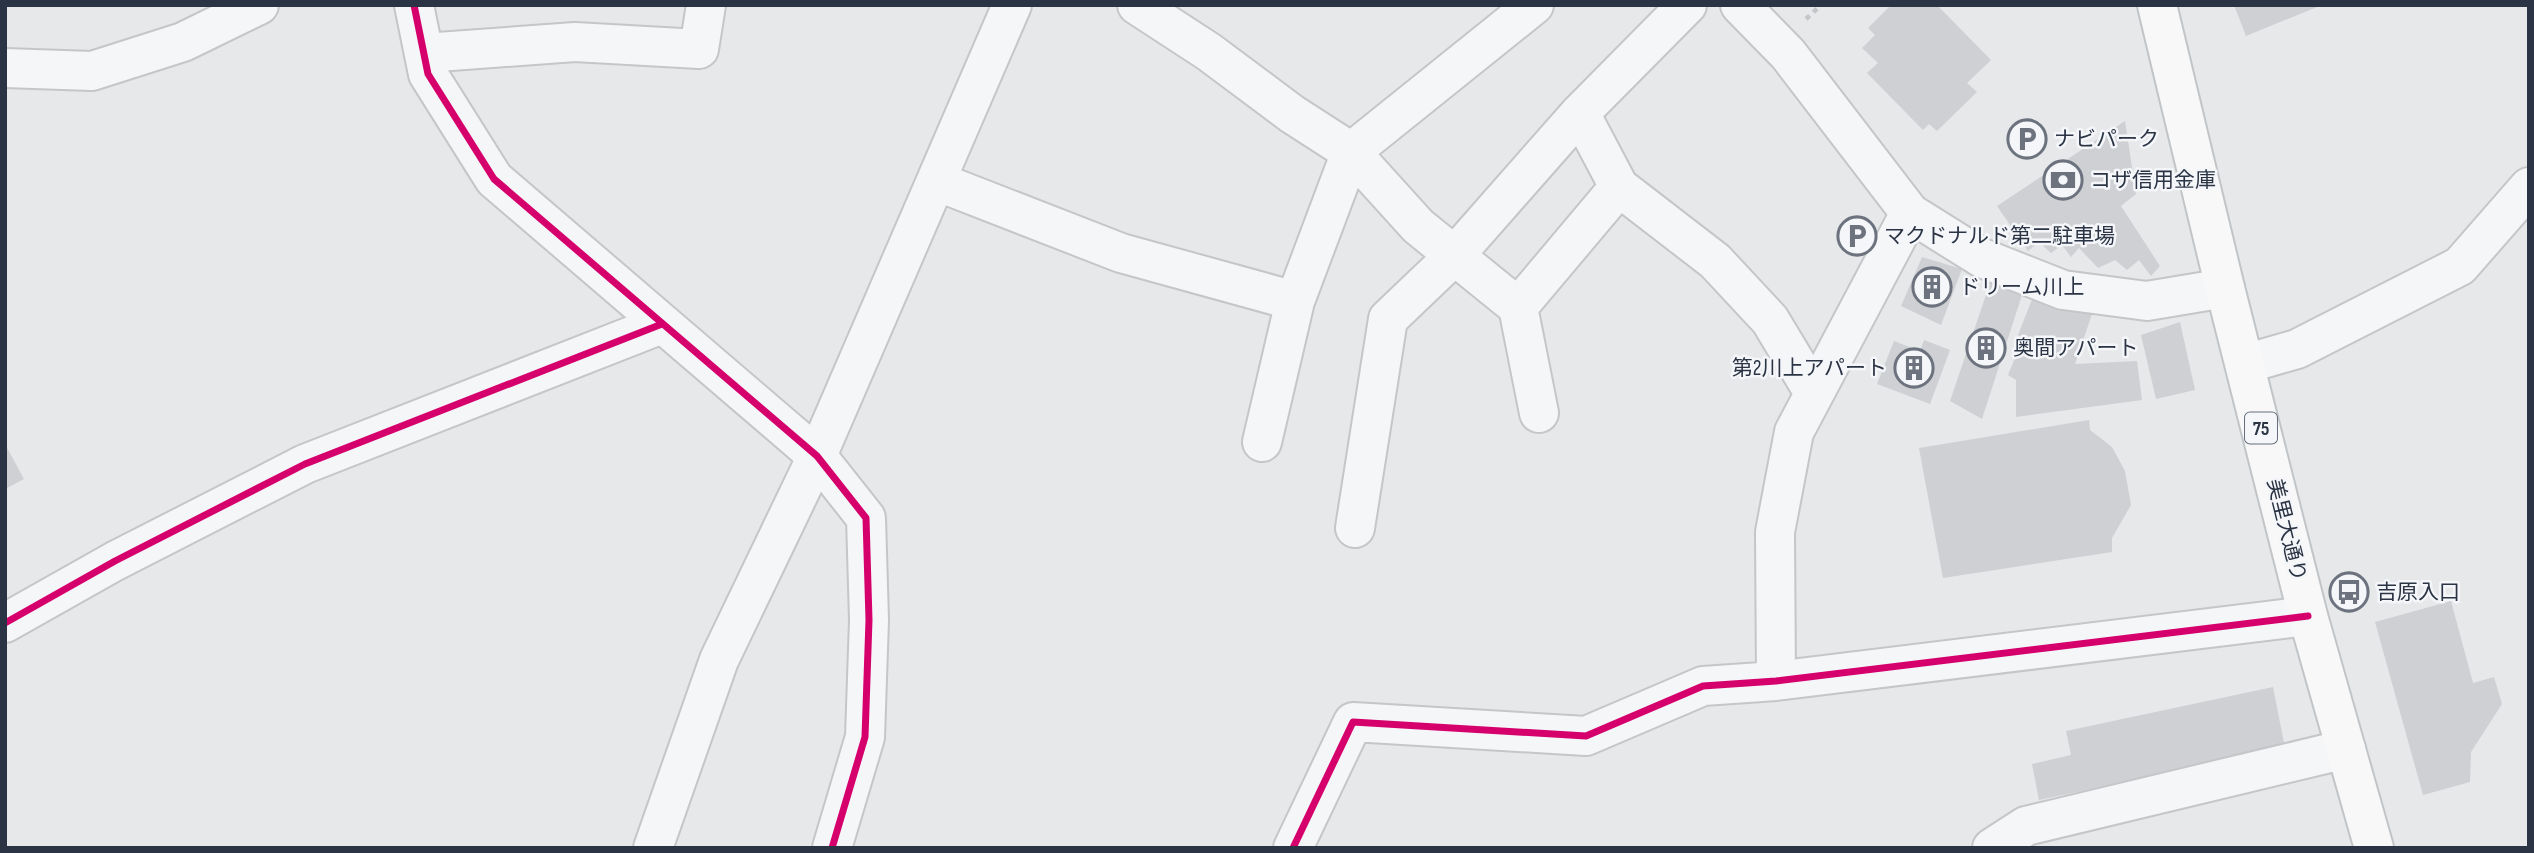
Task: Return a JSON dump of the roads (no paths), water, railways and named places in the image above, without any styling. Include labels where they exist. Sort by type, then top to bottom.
[{"type":"main road","name":"美里大通り","points":[[2157,5],[2308,616],[2374,848]]},
{"type":"street","points":[[5,68],[92,71],[183,42],[259,5]]},
{"type":"street","points":[[414,5],[428,74],[494,179],[817,456],[866,518],[869,620],[865,737],[832,848]]},
{"type":"street","points":[[424,52],[575,42],[699,48],[706,5]]},
{"type":"street","points":[[653,848],[719,660],[817,456],[1012,5]]},
{"type":"street","points":[[1137,5],[1351,152],[1418,226],[1518,307],[1539,413]]},
{"type":"street","points":[[1262,442],[1295,301],[1351,152],[1534,5]]},
{"type":"street","points":[[1355,528],[1388,319],[1455,255],[1580,113],[1687,5]]},
{"type":"street","points":[[1740,5],[1788,54],[1910,213],[1982,258],[2063,290],[2147,301],[2225,288]]},
{"type":"street","points":[[1580,113],[1619,187],[1715,261],[1770,320],[1814,393]]},
{"type":"street","points":[[936,181],[1121,253],[1295,301]]},
{"type":"street","points":[[1518,307],[1619,187]]},
{"type":"street","points":[[2245,364],[2297,349],[2460,266],[2529,187]]},
{"type":"street","points":[[1776,681],[1775,533],[1794,432],[1910,213]]},
{"type":"street","points":[[5,623],[115,561],[305,464],[662,324]]},
{"type":"street","points":[[1293,848],[1353,722],[1586,736],[1703,686],[1776,681],[2308,616]]},
{"type":"street","points":[[1992,848],[2026,826],[2346,749]]},
{"type":"place","name":"ナビパーク","points":[[2027,139]]},
{"type":"place","name":"コザ信用金庫","points":[[2063,180]]},
{"type":"place","name":"マクドナルド第二駐車場","points":[[1857,236]]},
{"type":"place","name":"ドリーム川上","points":[[1932,287]]},
{"type":"place","name":"奥間アパート","points":[[1986,348]]},
{"type":"place","name":"第2川上アパート","points":[[1914,368]]},
{"type":"place","name":"吉原入口","points":[[2349,592]]}]
